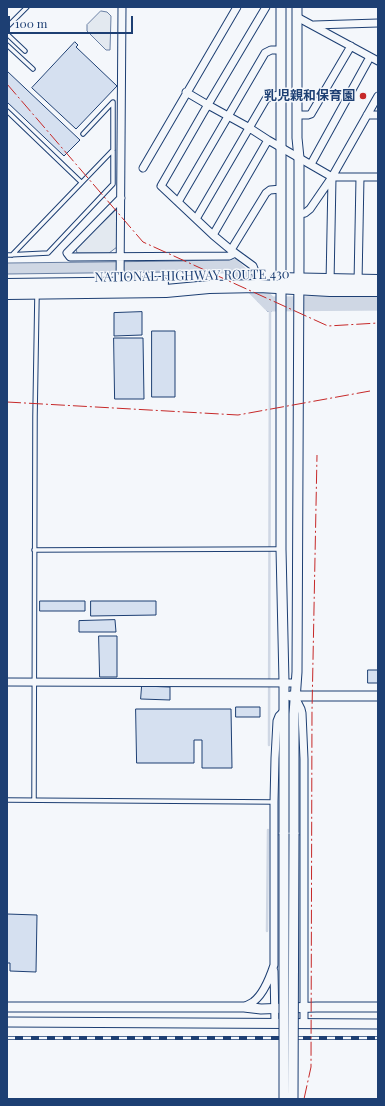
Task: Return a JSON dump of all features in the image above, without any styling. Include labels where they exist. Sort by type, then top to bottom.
[{"type":"highway","name":"NATIONAL HIGHWAY ROUTE 430","points":[[7,293],[38,289],[120,283],[210,279],[330,285],[358,285],[378,281]]},
{"type":"highway","name":"NATIONAL HIGHWAY ROUTE 430","points":[[7,285],[38,289]]},
{"type":"highway","name":"NATIONAL HIGHWAY ROUTE 430","points":[[358,285],[378,290]]},
{"type":"street","points":[[120,283],[122,7]]},
{"type":"street","points":[[143,168],[237,7]]},
{"type":"street","points":[[250,282],[253,266],[213,235],[161,186],[266,7]]},
{"type":"street","points":[[280,7],[281,549],[284,682],[284,1099]]},
{"type":"street","points":[[293,1099],[294,714],[296,698],[299,284],[299,158],[297,138],[298,7]]},
{"type":"street","points":[[297,17],[378,61]]},
{"type":"street","points":[[313,26],[378,22]]},
{"type":"street","points":[[298,115],[311,114],[351,46]]},
{"type":"street","points":[[178,202],[266,53],[271,50],[281,50]]},
{"type":"street","points":[[311,164],[370,57]]},
{"type":"street","points":[[186,92],[311,164],[332,178],[378,177]]},
{"type":"street","points":[[196,219],[248,127],[266,99],[272,96],[281,95]]},
{"type":"street","points":[[299,214],[305,214],[310,209],[332,178],[378,96]]},
{"type":"street","points":[[367,115],[378,115]]},
{"type":"street","points":[[213,235],[268,140]]},
{"type":"street","points":[[358,285],[360,177]]},
{"type":"street","points":[[330,285],[332,178]]},
{"type":"street","points":[[121,198],[67,253],[70,257],[121,259],[229,256],[233,252],[266,193],[270,190],[281,189]]},
{"type":"street","points":[[7,682],[296,683]]},
{"type":"street","points":[[284,696],[296,698],[378,696]]},
{"type":"street","points":[[296,698],[302,713],[304,759],[304,1023]]},
{"type":"street","points":[[275,1023],[274,758],[277,721],[279,716],[284,712]]},
{"type":"street","points":[[244,1007],[253,1002],[263,990],[269,981],[274,965]]},
{"type":"street","points":[[7,1007],[244,1007],[261,1009],[304,1007],[378,1007]]},
{"type":"street","points":[[7,1022],[378,1024]]},
{"type":"lane","points":[[7,26],[27,7]]},
{"type":"lane","points":[[7,34],[25,51]]},
{"type":"lane","points":[[7,45],[33,70]]},
{"type":"lane","points":[[9,255],[48,253],[113,184],[113,102],[82,134]]},
{"type":"lane","points":[[7,112],[82,182]]},
{"type":"lane","points":[[9,255],[113,150]]},
{"type":"lane","points":[[34,800],[34,550],[38,289]]},
{"type":"lane","points":[[34,550],[281,549]]},
{"type":"lane","points":[[7,800],[274,802]]},
{"type":"shaded area","points":[[101,11],[107,12],[111,16],[110,50],[106,50],[87,31],[87,25]]},
{"type":"shaded area","points":[[117,209],[117,247],[109,253],[77,253],[76,249]]},
{"type":"shaded area","points":[[231,259],[245,271],[7,274],[7,263]]},
{"type":"shaded area","points":[[258,301],[272,302],[272,311],[267,311],[267,309]]},
{"type":"building","points":[[75,42],[78,45],[76,47],[117,86],[76,129],[32,88]]},
{"type":"building","points":[[7,71],[80,140],[64,156],[7,102]]},
{"type":"building","points":[[142,312],[142,335],[114,336],[114,313]]},
{"type":"building","points":[[152,331],[175,331],[175,397],[152,397]]},
{"type":"building","points":[[114,338],[143,338],[144,399],[115,399]]},
{"type":"building","points":[[40,601],[85,601],[85,611],[40,611]]},
{"type":"building","points":[[91,601],[156,601],[156,615],[91,616]]},
{"type":"building","points":[[115,620],[116,632],[79,632],[79,621]]},
{"type":"building","points":[[99,636],[117,636],[117,677],[100,677]]},
{"type":"building","points":[[368,670],[378,670],[378,683],[368,683]]},
{"type":"building","points":[[142,686],[170,687],[170,700],[141,699]]},
{"type":"building","points":[[236,707],[260,707],[260,717],[236,717]]},
{"type":"building","points":[[136,709],[231,709],[232,768],[202,768],[202,740],[194,740],[194,763],[137,763]]},
{"type":"building","points":[[7,914],[37,915],[36,972],[10,971],[10,963],[7,963]]},
{"type":"waterway","points":[[221,266],[233,266],[270,304],[378,303]]},
{"type":"waterway","points":[[270,308],[378,309]]},
{"type":"waterway","points":[[269,745],[270,309]]},
{"type":"waterway","points":[[267,931],[268,830]]},
{"type":"railway","points":[[7,1038],[378,1038]]},
{"type":"power","points":[[7,84],[143,242],[328,326],[378,323]]},
{"type":"power","points":[[7,402],[238,415],[370,391]]},
{"type":"power","points":[[304,1099],[311,1067],[312,711],[317,455]]},
{"type":"place","name":"乳児親和保育園","points":[[363,96]]}]
